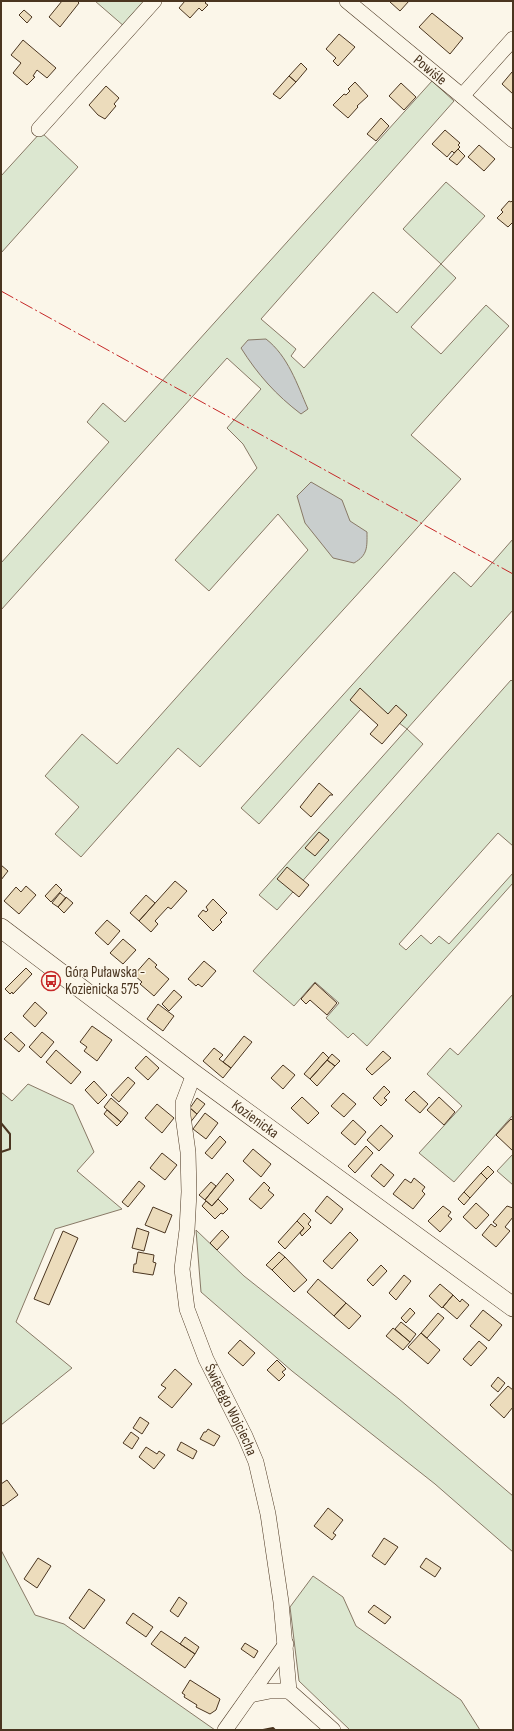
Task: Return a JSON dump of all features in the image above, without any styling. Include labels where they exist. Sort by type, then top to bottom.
[{"type":"main road","name":"Kozienicka","points":[[1,928],[194,1074],[513,1307]]},
{"type":"street","points":[[39,129],[154,1]]},
{"type":"street","name":"Powiśle","points":[[347,1],[513,140]]},
{"type":"street","points":[[462,96],[513,39]]},
{"type":"street","name":"Świętego Wojciecha","points":[[194,1074],[183,1103],[183,1116],[188,1152],[189,1192],[187,1230],[182,1269],[187,1309],[206,1359],[245,1436],[256,1462],[268,1514],[281,1602],[290,1691]]},
{"type":"street","points":[[225,1730],[286,1644]]},
{"type":"street","points":[[250,1695],[270,1691],[290,1691],[333,1730]]},
{"type":"green space","points":[[95,1],[147,1],[125,27]]},
{"type":"green space","points":[[432,81],[454,101],[261,319],[296,349],[291,356],[304,368],[373,292],[397,313],[441,264],[456,278],[411,327],[441,354],[486,305],[509,326],[411,435],[461,479],[200,767],[178,748],[81,857],[55,834],[79,807],[45,776],[82,734],[117,764],[308,550],[278,514],[209,591],[175,560],[257,468],[243,444],[227,428],[261,389],[227,358],[1,610],[1,563],[109,442],[87,422],[103,403],[125,422]]},
{"type":"green space","points":[[41,132],[78,167],[1,253],[1,176]]},
{"type":"green space","points":[[446,182],[485,216],[441,264],[403,229]]},
{"type":"green space","points":[[513,539],[513,610],[407,729],[369,700],[259,824],[241,808],[454,572],[471,587]]},
{"type":"green space","points":[[511,680],[513,682],[513,846],[498,833],[399,944],[406,950],[421,935],[431,944],[439,936],[449,944],[513,873],[513,883],[367,1046],[353,1033],[348,1038],[326,1018],[339,1003],[315,982],[294,1006],[253,971]]},
{"type":"green space","points":[[407,729],[423,744],[277,910],[259,895]]},
{"type":"green space","points":[[513,994],[513,1115],[454,1182],[419,1153],[462,1106],[427,1074],[450,1048],[458,1055]]},
{"type":"green space","points":[[28,1084],[73,1105],[94,1152],[77,1171],[122,1209],[55,1229],[16,1322],[72,1368],[1,1425],[1,1092],[12,1101]]},
{"type":"green space","points":[[513,1154],[513,1185],[497,1171]]},
{"type":"green space","points":[[196,1230],[244,1276],[399,1399],[513,1496],[513,1552],[435,1484],[292,1371],[201,1292]]},
{"type":"green space","points":[[1,1550],[35,1615],[64,1624],[215,1730],[1,1730]]},
{"type":"green space","points":[[313,1576],[343,1597],[356,1626],[461,1700],[480,1730],[350,1730],[299,1681],[290,1607]]},
{"type":"shaded area","points":[[266,339],[274,346],[286,362],[296,380],[308,409],[301,414],[268,384],[241,348],[248,340]]},
{"type":"shaded area","points":[[311,482],[342,500],[350,521],[367,532],[366,550],[362,557],[354,563],[333,558],[305,523],[297,496]]},
{"type":"building","points":[[62,1],[77,1],[79,3],[60,27],[49,17]]},
{"type":"building","points":[[185,1],[207,1],[205,3],[208,5],[202,11],[199,8],[190,18],[179,8]]},
{"type":"building","points":[[409,1],[400,11],[390,2]]},
{"type":"building","points":[[24,10],[32,17],[27,23],[19,15]]},
{"type":"building","points":[[432,13],[463,38],[450,54],[419,27]]},
{"type":"building","points":[[339,34],[355,47],[338,66],[333,61],[336,58],[326,49]]},
{"type":"building","points":[[23,40],[56,68],[47,78],[37,70],[33,76],[35,77],[27,85],[13,73],[21,63],[11,55]]},
{"type":"building","points":[[301,63],[307,69],[296,82],[289,76]]},
{"type":"building","points":[[512,72],[513,73],[513,94],[502,84]]},
{"type":"building","points":[[289,76],[296,82],[280,99],[273,94]]},
{"type":"building","points":[[355,82],[368,96],[357,106],[358,107],[348,118],[333,105],[344,94],[346,95],[350,91],[348,89]]},
{"type":"building","points":[[401,83],[416,97],[404,110],[389,96]]},
{"type":"building","points":[[106,86],[119,98],[114,104],[116,106],[105,119],[98,115],[89,105]]},
{"type":"building","points":[[381,118],[389,126],[376,141],[367,134]]},
{"type":"building","points":[[445,130],[460,143],[458,145],[460,147],[454,153],[452,151],[447,157],[432,144]]},
{"type":"building","points":[[479,145],[495,159],[484,171],[468,157]]},
{"type":"building","points":[[458,149],[465,156],[457,165],[449,159]]},
{"type":"building","points":[[513,200],[513,222],[508,227],[497,218],[503,212],[501,210],[509,201],[511,202]]},
{"type":"building","points":[[360,688],[388,714],[396,705],[407,715],[382,744],[370,734],[378,725],[350,700]]},
{"type":"building","points":[[319,783],[333,795],[330,795],[311,817],[300,807]]},
{"type":"building","points":[[319,832],[329,840],[315,856],[305,848]]},
{"type":"building","points":[[1,865],[8,871],[1,880]]},
{"type":"building","points":[[287,867],[309,885],[299,897],[277,879]]},
{"type":"building","points":[[175,881],[187,891],[171,909],[168,907],[155,921],[158,924],[151,932],[139,921]]},
{"type":"building","points":[[56,884],[62,890],[51,902],[45,896]]},
{"type":"building","points":[[26,886],[36,895],[19,914],[4,901],[16,887],[21,892]]},
{"type":"building","points":[[60,893],[66,898],[58,907],[52,903]]},
{"type":"building","points":[[146,895],[155,903],[139,921],[130,913]]},
{"type":"building","points":[[66,897],[73,903],[64,913],[58,907]]},
{"type":"building","points":[[213,899],[227,913],[220,920],[222,922],[213,931],[198,916],[203,910],[206,912],[208,910],[206,907]]},
{"type":"building","points":[[107,920],[120,931],[108,945],[95,933]]},
{"type":"building","points":[[123,939],[136,950],[123,964],[110,953]]},
{"type":"building","points":[[149,958],[157,965],[155,967],[169,979],[154,996],[140,984],[142,982],[134,975]]},
{"type":"building","points":[[204,961],[216,971],[202,987],[198,984],[196,986],[188,979]]},
{"type":"building","points":[[26,968],[32,974],[13,994],[12,992],[10,994],[5,989]]},
{"type":"building","points":[[315,983],[337,1003],[327,1015],[310,1000],[306,1004],[301,999]]},
{"type":"building","points":[[174,990],[182,997],[169,1011],[162,1004]]},
{"type":"building","points":[[35,1002],[47,1013],[35,1027],[23,1016]]},
{"type":"building","points":[[158,1004],[174,1016],[163,1031],[147,1019]]},
{"type":"building","points":[[92,1026],[112,1040],[97,1061],[84,1051],[87,1047],[80,1042]]},
{"type":"building","points":[[11,1032],[25,1045],[19,1052],[4,1039]]},
{"type":"building","points":[[42,1032],[54,1042],[41,1058],[29,1047]]},
{"type":"building","points":[[244,1036],[252,1042],[231,1068],[223,1062]]},
{"type":"building","points":[[214,1048],[223,1055],[219,1059],[231,1068],[223,1078],[203,1061]]},
{"type":"building","points":[[56,1050],[81,1072],[71,1084],[46,1062]]},
{"type":"building","points":[[383,1051],[391,1058],[372,1075],[366,1069]]},
{"type":"building","points":[[323,1052],[329,1058],[310,1079],[304,1074]]},
{"type":"building","points":[[332,1054],[340,1061],[335,1066],[327,1060]]},
{"type":"building","points":[[146,1056],[159,1068],[148,1080],[135,1068]]},
{"type":"building","points":[[327,1060],[335,1066],[317,1086],[310,1079]]},
{"type":"building","points":[[283,1065],[295,1075],[283,1089],[271,1078]]},
{"type":"building","points":[[128,1077],[135,1083],[119,1102],[111,1095]]},
{"type":"building","points":[[94,1081],[107,1095],[98,1104],[85,1090]]},
{"type":"building","points":[[384,1086],[390,1092],[384,1098],[387,1100],[381,1106],[373,1098]]},
{"type":"building","points":[[414,1091],[428,1104],[420,1113],[405,1100]]},
{"type":"building","points":[[343,1093],[356,1104],[344,1117],[331,1106]]},
{"type":"building","points":[[302,1097],[319,1113],[308,1124],[291,1108]]},
{"type":"building","points":[[439,1097],[455,1112],[444,1125],[427,1110]]},
{"type":"building","points":[[111,1098],[128,1113],[121,1122],[104,1107]]},
{"type":"building","points":[[197,1098],[205,1104],[197,1114],[190,1108]]},
{"type":"building","points":[[157,1104],[174,1118],[162,1133],[145,1118]]},
{"type":"building","points":[[190,1108],[197,1114],[189,1124]]},
{"type":"building","points":[[107,1110],[121,1122],[117,1126],[104,1114]]},
{"type":"building","points":[[205,1113],[218,1123],[206,1139],[193,1129]]},
{"type":"building","points":[[511,1119],[513,1121],[513,1151],[496,1135]]},
{"type":"building","points":[[353,1120],[366,1132],[355,1145],[341,1133]]},
{"type":"building","points":[[381,1125],[393,1136],[379,1151],[367,1140]]},
{"type":"building","points":[[220,1136],[226,1142],[212,1159],[205,1153]]},
{"type":"building","points":[[366,1146],[373,1153],[355,1173],[348,1166]]},
{"type":"building","points":[[253,1149],[271,1164],[261,1177],[243,1161]]},
{"type":"building","points":[[162,1153],[177,1165],[165,1180],[150,1168]]},
{"type":"building","points":[[381,1164],[394,1175],[384,1187],[371,1176]]},
{"type":"building","points":[[488,1166],[494,1172],[487,1179],[481,1173]]},
{"type":"building","points":[[227,1173],[234,1180],[212,1206],[205,1200]]},
{"type":"building","points":[[481,1173],[487,1179],[470,1198],[464,1192]]},
{"type":"building","points":[[414,1178],[425,1187],[422,1191],[425,1194],[413,1209],[393,1194],[405,1179],[411,1183]]},
{"type":"building","points":[[139,1181],[145,1186],[128,1207],[122,1202]]},
{"type":"building","points":[[211,1182],[216,1186],[205,1200],[199,1195]]},
{"type":"building","points":[[264,1182],[270,1188],[268,1190],[274,1195],[261,1209],[249,1199]]},
{"type":"building","points":[[464,1192],[470,1198],[464,1205],[458,1199]]},
{"type":"building","points":[[327,1196],[343,1209],[331,1224],[315,1211]]},
{"type":"building","points":[[218,1199],[228,1209],[215,1219],[202,1206],[206,1201],[212,1206]]},
{"type":"building","points":[[476,1203],[489,1215],[476,1229],[463,1217]]},
{"type":"building","points":[[443,1206],[451,1212],[448,1216],[452,1219],[440,1232],[428,1221]]},
{"type":"building","points":[[507,1206],[513,1208],[513,1217],[505,1227],[510,1231],[496,1247],[482,1235],[491,1224],[495,1227],[497,1225],[493,1222]]},
{"type":"building","points":[[153,1207],[172,1215],[165,1233],[145,1225]]},
{"type":"building","points":[[304,1213],[311,1220],[308,1224],[311,1227],[302,1236],[300,1233],[304,1228],[297,1221]]},
{"type":"building","points":[[297,1221],[304,1228],[285,1249],[278,1242]]},
{"type":"building","points":[[137,1228],[149,1232],[144,1251],[132,1248]]},
{"type":"building","points":[[222,1230],[229,1237],[217,1250],[210,1243]]},
{"type":"building","points":[[63,1231],[78,1238],[49,1305],[34,1299]]},
{"type":"building","points":[[350,1232],[358,1240],[332,1269],[323,1261]]},
{"type":"building","points":[[138,1252],[154,1255],[153,1262],[156,1263],[153,1275],[133,1272]]},
{"type":"building","points":[[279,1252],[285,1257],[272,1270],[266,1265]]},
{"type":"building","points":[[285,1257],[307,1280],[294,1292],[272,1270]]},
{"type":"building","points":[[381,1265],[387,1271],[373,1286],[367,1280]]},
{"type":"building","points":[[404,1275],[411,1281],[396,1300],[389,1293]]},
{"type":"building","points":[[318,1279],[346,1303],[334,1316],[307,1292]]},
{"type":"building","points":[[440,1284],[453,1295],[442,1308],[429,1296]]},
{"type":"building","points":[[453,1295],[460,1302],[462,1299],[469,1305],[457,1319],[443,1307]]},
{"type":"building","points":[[346,1303],[361,1316],[349,1329],[334,1316]]},
{"type":"building","points":[[410,1308],[415,1313],[406,1323],[401,1318]]},
{"type":"building","points":[[483,1310],[502,1325],[489,1341],[470,1326]]},
{"type":"building","points":[[438,1313],[444,1318],[427,1338],[421,1333]]},
{"type":"building","points":[[401,1322],[416,1334],[410,1342],[395,1329]]},
{"type":"building","points":[[393,1328],[410,1342],[403,1350],[386,1336]]},
{"type":"building","points":[[421,1333],[440,1350],[428,1364],[408,1347]]},
{"type":"building","points":[[240,1340],[255,1353],[243,1366],[228,1353]]},
{"type":"building","points":[[479,1341],[487,1348],[471,1366],[463,1359]]},
{"type":"building","points":[[277,1360],[286,1369],[282,1372],[285,1375],[279,1381],[267,1370]]},
{"type":"building","points":[[175,1369],[192,1384],[172,1408],[158,1397],[166,1388],[161,1385]]},
{"type":"building","points":[[498,1377],[505,1383],[498,1392],[491,1386]]},
{"type":"building","points":[[508,1386],[513,1390],[513,1407],[504,1418],[490,1405]]},
{"type":"building","points":[[140,1417],[149,1423],[142,1434],[133,1428]]},
{"type":"building","points":[[208,1429],[220,1436],[214,1446],[200,1439],[204,1432]]},
{"type":"building","points":[[131,1432],[139,1438],[132,1449],[123,1443]]},
{"type":"building","points":[[181,1442],[197,1451],[193,1459],[177,1450]]},
{"type":"building","points":[[146,1447],[157,1454],[159,1451],[165,1455],[154,1469],[139,1457]]},
{"type":"building","points":[[7,1480],[18,1495],[3,1506],[1,1504],[1,1484]]},
{"type":"building","points":[[328,1508],[343,1520],[333,1533],[336,1535],[332,1540],[314,1526]]},
{"type":"building","points":[[384,1538],[398,1547],[385,1565],[372,1556]]},
{"type":"building","points":[[38,1558],[51,1566],[37,1588],[24,1579]]},
{"type":"building","points":[[426,1558],[441,1568],[435,1577],[420,1567]]},
{"type":"building","points":[[89,1589],[105,1600],[84,1629],[69,1618]]},
{"type":"building","points":[[179,1597],[187,1603],[178,1617],[170,1611]]},
{"type":"building","points":[[374,1605],[391,1617],[385,1624],[368,1612]]},
{"type":"building","points":[[133,1613],[153,1627],[146,1637],[126,1623]]},
{"type":"building","points":[[161,1631],[195,1654],[185,1668],[151,1644]]},
{"type":"building","points":[[185,1637],[199,1647],[195,1654],[180,1644]]},
{"type":"building","points":[[245,1643],[258,1651],[254,1658],[241,1649]]},
{"type":"building","points":[[190,1680],[220,1699],[216,1710],[210,1714],[196,1707],[197,1705],[184,1697],[185,1695],[182,1693]]},
{"type":"wall","points":[[1,1123],[10,1134],[10,1149],[1,1152]]},
{"type":"wall","points":[[263,1730],[273,1728],[275,1730]]},
{"type":"power","points":[[1,291],[513,574]]},
{"type":"place","name":"Góra Puławska - Kozienicka 575","points":[[51,981]]}]
